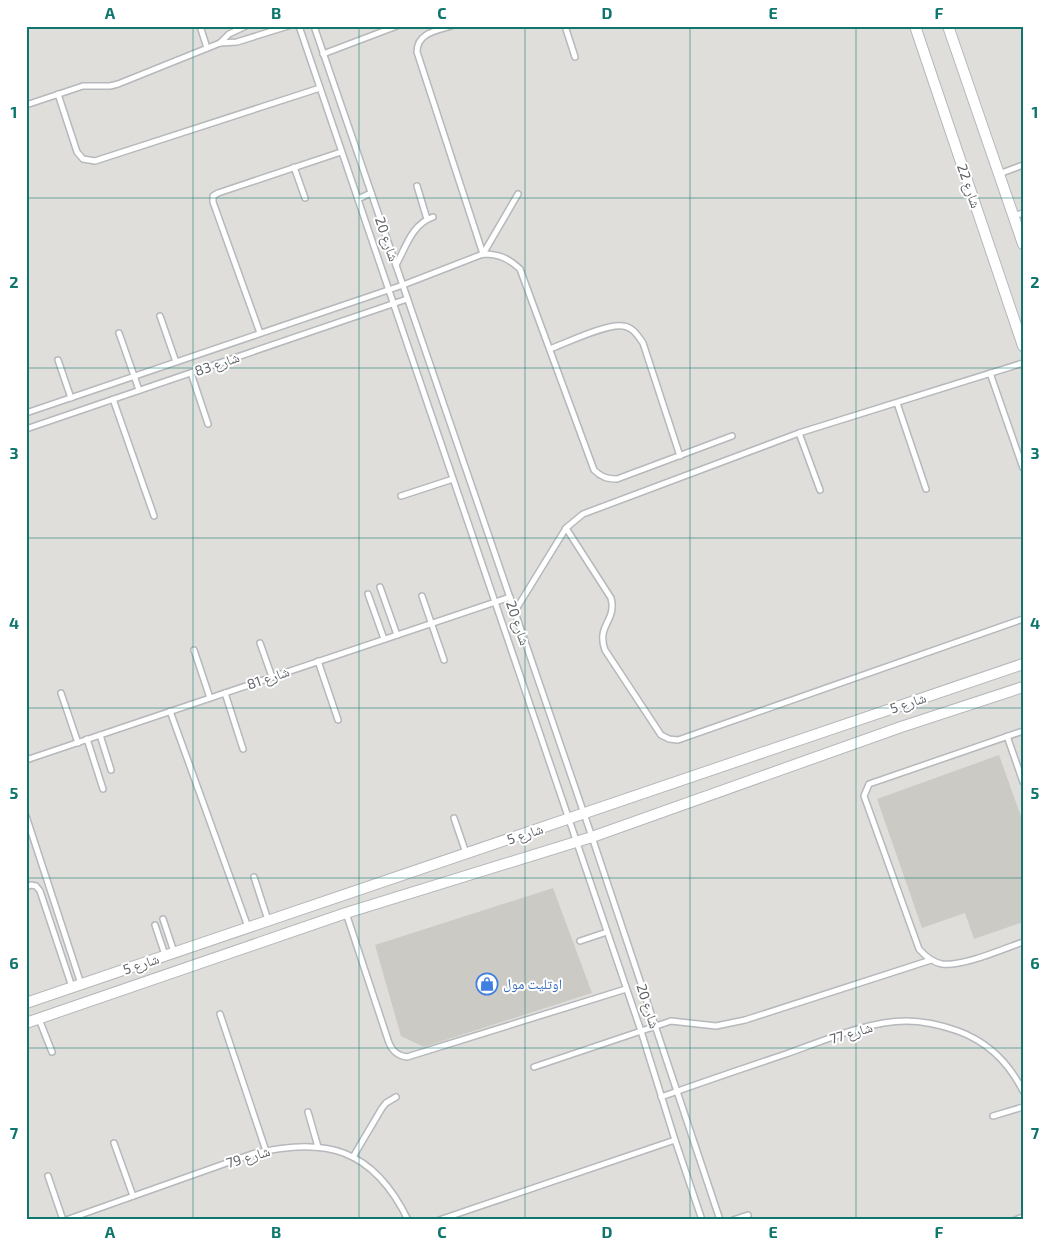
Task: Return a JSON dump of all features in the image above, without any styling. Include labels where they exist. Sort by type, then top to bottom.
[{"type":"street","name":"شارع 22","points":[[915,26],[1023,346]]},
{"type":"street","points":[[948,26],[999,174],[1018,214],[1023,244]]},
{"type":"street","name":"شارع 5","points":[[26,1003],[1023,664]]},
{"type":"street","name":"شارع 5","points":[[26,1023],[346,913],[592,837],[891,730],[1023,687]]},
{"type":"street","points":[[77,986],[83,1004]]},
{"type":"lane","points":[[200,26],[207,48]]},
{"type":"lane","points":[[220,43],[229,34],[246,26]]},
{"type":"lane","points":[[26,105],[83,86],[110,86],[118,84],[220,43],[237,42],[288,26]]},
{"type":"lane","name":"شارع 20","points":[[299,26],[641,1032],[702,1220]]},
{"type":"lane","name":"شارع 20","points":[[314,26],[592,837],[720,1220]]},
{"type":"lane","points":[[374,26],[377,34]]},
{"type":"lane","points":[[323,54],[397,26]]},
{"type":"lane","points":[[451,26],[420,38],[417,44],[418,52],[483,254]]},
{"type":"lane","points":[[565,26],[575,58]]},
{"type":"lane","points":[[58,94],[77,152],[83,159],[95,161],[320,88]]},
{"type":"lane","points":[[260,333],[213,202],[213,196],[342,152]]},
{"type":"lane","points":[[999,174],[1023,165]]},
{"type":"lane","points":[[294,168],[305,198]]},
{"type":"lane","points":[[416,186],[427,219]]},
{"type":"lane","points":[[358,199],[372,194]]},
{"type":"lane","points":[[483,254],[518,194]]},
{"type":"lane","points":[[396,265],[415,228],[433,217]]},
{"type":"lane","points":[[483,254],[497,254],[510,259],[520,269],[594,470],[600,476],[608,479],[617,479],[732,436]]},
{"type":"lane","name":"شارع 83","points":[[26,413],[403,285],[483,254]]},
{"type":"lane","name":"شارع 83","points":[[26,429],[408,299]]},
{"type":"lane","points":[[160,316],[176,362]]},
{"type":"lane","points":[[550,349],[611,326],[624,326],[636,332],[643,343],[680,456]]},
{"type":"lane","points":[[119,332],[139,390]]},
{"type":"lane","points":[[58,360],[71,398]]},
{"type":"lane","points":[[514,611],[566,528],[583,514],[799,433],[1023,363]]},
{"type":"lane","points":[[191,373],[208,424]]},
{"type":"lane","points":[[990,373],[1023,468]]},
{"type":"lane","points":[[113,399],[154,516]]},
{"type":"lane","points":[[897,402],[926,489]]},
{"type":"lane","points":[[799,433],[820,490]]},
{"type":"lane","points":[[401,496],[453,479]]},
{"type":"lane","points":[[566,528],[611,598],[613,606],[612,615],[602,630],[605,650],[661,735],[669,739],[678,740],[1023,619]]},
{"type":"lane","points":[[380,587],[397,635]]},
{"type":"lane","points":[[368,594],[384,639]]},
{"type":"lane","points":[[422,596],[444,660]]},
{"type":"lane","name":"شارع 81","points":[[26,760],[510,597]]},
{"type":"lane","points":[[260,643],[272,677]]},
{"type":"lane","points":[[194,650],[210,698]]},
{"type":"lane","points":[[318,661],[338,720]]},
{"type":"lane","points":[[60,693],[78,743]]},
{"type":"lane","points":[[225,693],[243,749]]},
{"type":"lane","points":[[170,711],[249,928]]},
{"type":"lane","points":[[1023,731],[869,784],[865,792],[865,801],[919,949],[931,960],[940,964],[960,962],[1023,942]]},
{"type":"lane","points":[[100,735],[111,770]]},
{"type":"lane","points":[[1007,736],[1023,782]]},
{"type":"lane","points":[[87,740],[103,789]]},
{"type":"lane","points":[[26,816],[77,986]]},
{"type":"lane","points":[[454,818],[466,854]]},
{"type":"lane","points":[[254,877],[268,921]]},
{"type":"lane","points":[[26,887],[36,886],[40,891],[77,986]]},
{"type":"lane","points":[[346,913],[389,1043],[394,1052],[402,1057],[626,989]]},
{"type":"lane","points":[[163,919],[170,954]]},
{"type":"lane","points":[[155,925],[170,954]]},
{"type":"lane","points":[[580,941],[607,932]]},
{"type":"lane","points":[[534,1067],[671,1021],[702,1025],[731,1024],[931,960]]},
{"type":"lane","points":[[220,1014],[266,1151]]},
{"type":"lane","points":[[40,1019],[52,1052]]},
{"type":"lane","name":"شارع 77","points":[[661,1096],[844,1034],[884,1023],[905,1021],[926,1022],[947,1027],[968,1035],[986,1045],[1015,1076],[1023,1091]]},
{"type":"lane","points":[[353,1157],[382,1108],[396,1097]]},
{"type":"lane","points":[[993,1116],[1023,1107]]},
{"type":"lane","points":[[308,1112],[318,1147]]},
{"type":"lane","points":[[439,1220],[675,1140]]},
{"type":"lane","points":[[114,1143],[133,1196]]},
{"type":"lane","name":"شارع 79","points":[[64,1220],[252,1154],[292,1146],[318,1147],[342,1152],[353,1157],[374,1171],[386,1184],[401,1205],[408,1220]]},
{"type":"lane","points":[[48,1176],[64,1220]]},
{"type":"lane","points":[[733,1220],[748,1215]]},
{"type":"lane","points":[[1015,1220],[1023,1217]]},
{"type":"shaded area","points":[[26,26],[1023,26],[1023,1220],[26,1220]]},
{"type":"building","points":[[999,755],[1023,822],[1023,922],[974,939],[965,913],[922,928],[877,799]]},
{"type":"building","points":[[553,888],[592,993],[424,1047],[401,1036],[375,945]]},
{"type":"place","name":"اوتليت مول","points":[[487,984]]}]
